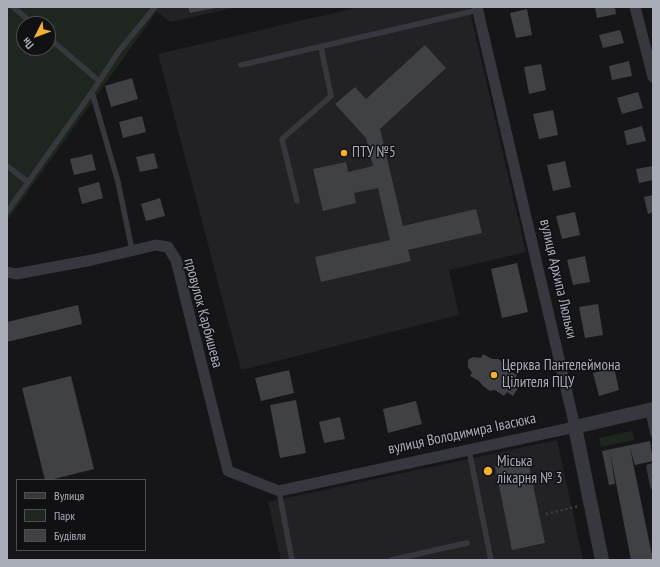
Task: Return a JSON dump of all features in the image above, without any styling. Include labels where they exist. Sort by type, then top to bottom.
[{"type":"street","points":[[635,7],[653,77]]},
{"type":"street","name":"вулиця Архипа Люльки","points":[[478,9],[575,427],[602,560]]},
{"type":"street","name":"провулок Карбишева","points":[[7,272],[16,274],[92,260],[156,244],[168,247],[176,260],[228,471],[278,491]]},
{"type":"street","name":"вулиця Володимира Івасюка","points":[[278,491],[650,410]]},
{"type":"lane","points":[[13,7],[24,16]]},
{"type":"lane","points":[[7,212],[92,92],[119,50],[155,7]]},
{"type":"lane","points":[[241,66],[478,9]]},
{"type":"lane","points":[[56,44],[99,81]]},
{"type":"lane","points":[[297,201],[282,139],[331,96],[321,47]]},
{"type":"lane","points":[[92,92],[118,182],[132,250]]},
{"type":"lane","points":[[7,166],[28,182]]},
{"type":"lane","points":[[650,410],[653,434]]},
{"type":"lane","points":[[468,450],[491,560]]},
{"type":"lane","points":[[653,466],[649,467],[653,487]]},
{"type":"lane","points":[[278,491],[292,560]]},
{"type":"lane","points":[[391,560],[467,543]]},
{"type":"path","points":[[546,514],[591,503]]},
{"type":"shaded area","points":[[160,7],[238,7],[170,22],[156,11]]},
{"type":"shaded area","name":"ПТУ №5","points":[[359,7],[469,7],[526,252],[449,270],[459,315],[241,370],[158,54]]},
{"type":"shaded area","name":"Міська лікарня № 3","points":[[557,440],[583,560],[281,560],[268,502]]},
{"type":"green space","points":[[7,7],[160,7],[7,221]]},
{"type":"green space","points":[[632,431],[634,440],[601,447],[599,438]]},
{"type":"building","points":[[188,7],[216,7],[216,8],[190,13]]},
{"type":"building","points":[[595,7],[615,7],[616,14],[597,18]]},
{"type":"building","points":[[527,9],[532,35],[516,38],[510,13]]},
{"type":"building","points":[[620,30],[624,43],[603,48],[599,35]]},
{"type":"building","points":[[425,45],[446,68],[380,129],[403,226],[476,209],[482,233],[408,250],[411,261],[321,282],[315,257],[390,240],[378,188],[354,193],[356,203],[323,211],[313,169],[346,162],[348,172],[373,166],[366,138],[335,104],[355,87],[366,99]]},
{"type":"building","points":[[629,61],[632,76],[612,80],[609,66]]},
{"type":"building","points":[[541,64],[546,90],[529,94],[524,67]]},
{"type":"building","points":[[132,78],[138,99],[111,107],[105,86]]},
{"type":"building","points":[[638,92],[643,108],[622,114],[617,98]]},
{"type":"building","points":[[553,110],[558,135],[539,139],[533,114]]},
{"type":"building","points":[[142,116],[146,132],[123,138],[119,122]]},
{"type":"building","points":[[642,126],[646,141],[627,145],[624,131]]},
{"type":"building","points":[[154,153],[158,168],[140,172],[136,157]]},
{"type":"building","points":[[92,154],[96,170],[74,175],[70,159]]},
{"type":"building","points":[[565,161],[571,187],[553,191],[547,165]]},
{"type":"building","points":[[653,166],[653,180],[639,183],[636,169]]},
{"type":"building","points":[[99,182],[103,198],[82,204],[78,188]]},
{"type":"building","points":[[653,195],[653,212],[648,214],[644,197]]},
{"type":"building","points":[[160,198],[165,216],[146,221],[141,204]]},
{"type":"building","points":[[575,212],[580,235],[562,239],[556,216]]},
{"type":"building","points":[[585,256],[590,282],[573,285],[567,260]]},
{"type":"building","points":[[517,263],[528,312],[502,318],[491,269]]},
{"type":"building","points":[[598,304],[603,335],[585,338],[579,307]]},
{"type":"building","points":[[78,305],[82,324],[7,342],[7,322]]},
{"type":"building","name":"Церква Пантелеймона Цілителя ПЦУ","points":[[483,354],[492,359],[498,359],[506,364],[507,369],[517,375],[515,379],[522,382],[513,396],[507,392],[504,396],[495,390],[490,391],[479,381],[470,376],[472,373],[468,367],[468,360],[473,357],[481,358]]},
{"type":"building","points":[[614,367],[619,390],[599,396],[593,373]]},
{"type":"building","points":[[289,370],[294,393],[261,401],[255,378]]},
{"type":"building","points":[[71,376],[94,469],[54,479],[45,479],[22,388]]},
{"type":"building","points":[[296,400],[306,453],[280,458],[270,405]]},
{"type":"building","points":[[416,401],[422,424],[388,433],[383,409]]},
{"type":"building","points":[[340,417],[345,439],[324,443],[319,422]]},
{"type":"building","points":[[650,441],[653,461],[635,465],[630,448],[653,560],[631,560],[610,452],[615,484],[609,485],[602,451]]},
{"type":"building","points":[[528,460],[545,543],[512,550],[495,466]]},
{"type":"place","name":"ПТУ №5","points":[[344,153]]},
{"type":"place","name":"Церква Пантелеймона Цілителя ПЦУ","points":[[494,375]]},
{"type":"place","name":"Міська лікарня № 3","points":[[488,471]]}]
